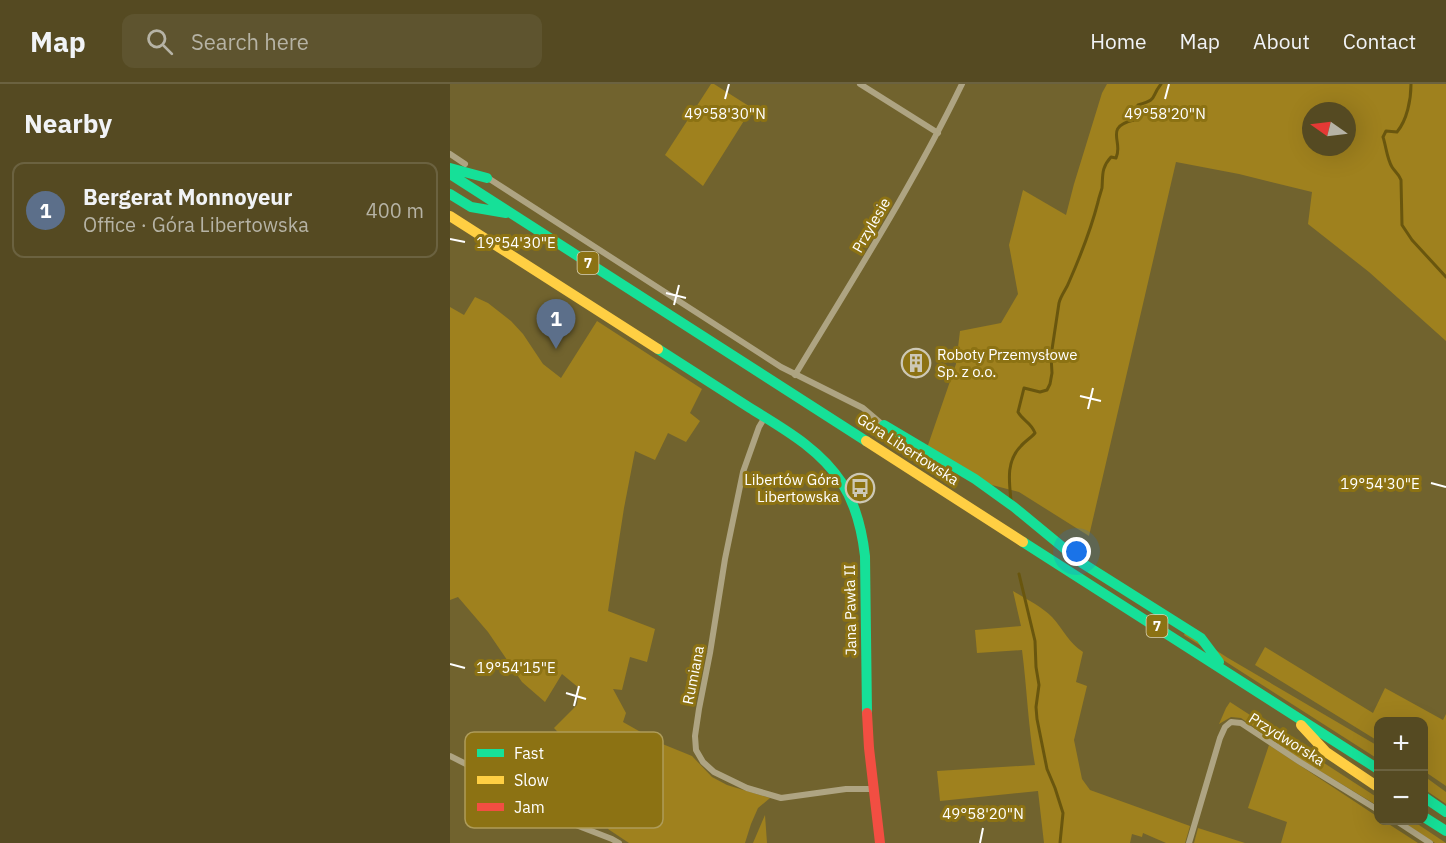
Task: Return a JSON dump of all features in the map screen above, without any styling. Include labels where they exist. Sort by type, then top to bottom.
[{"type":"main road","points":[[450,168],[488,178]]},
{"type":"main road","name":"Góra Libertowska","points":[[450,174],[1374,766]]},
{"type":"main road","name":"Góra Libertowska","points":[[450,194],[471,207],[513,214]]},
{"type":"main road","points":[[450,216],[765,417]]},
{"type":"main road","name":"Jana Pawła II","points":[[765,417],[805,444],[826,462],[848,493],[861,526],[865,556],[869,748],[880,843]]},
{"type":"main road","name":"7","points":[[884,425],[975,479],[1014,507],[1082,563],[1202,638],[1226,671]]},
{"type":"main road","name":"Góra Libertowska","points":[[1287,710],[1326,752],[1374,784]]},
{"type":"main road","points":[[1428,800],[1446,812]]},
{"type":"main road","points":[[1428,820],[1446,831]]},
{"type":"street","points":[[860,84],[938,133]]},
{"type":"street","name":"Przylesie","points":[[795,375],[884,230],[938,133],[962,84]]},
{"type":"street","points":[[450,154],[465,164]]},
{"type":"street","name":"Góra Libertowska","points":[[488,178],[795,375],[863,408],[884,425]]},
{"type":"street","name":"Rumiana","points":[[765,417],[759,427],[743,472],[699,709],[695,736],[696,750],[703,762],[714,772],[747,789],[781,798],[846,789],[874,789]]},
{"type":"street","name":"Przydworska","points":[[1188,843],[1220,738],[1231,722],[1241,723],[1374,807]]},
{"type":"street","points":[[450,756],[465,763]]},
{"type":"street","points":[[1403,825],[1430,843]]},
{"type":"street","points":[[584,828],[619,843]]},
{"type":"shaded area","points":[[711,84],[752,108],[703,186],[665,155]]},
{"type":"shaded area","points":[[1107,84],[1446,84],[1446,341],[1369,272],[1308,224],[1312,192],[1239,174],[1176,162],[1089,536],[1019,492],[988,484],[927,448],[956,364],[960,331],[1001,323],[1018,294],[1009,245],[1023,190],[1066,215],[1102,93]]},
{"type":"shaded area","points":[[475,297],[488,303],[511,321],[523,334],[543,364],[561,378],[597,321],[702,389],[690,413],[700,421],[686,442],[668,433],[655,460],[635,451],[624,508],[608,611],[655,629],[647,662],[630,657],[622,690],[613,689],[626,713],[623,722],[641,732],[558,732],[554,728],[577,705],[579,688],[562,674],[545,702],[522,682],[488,632],[458,597],[450,600],[450,307],[464,315]]},
{"type":"shaded area","points":[[1013,591],[1048,613],[1083,652],[1076,682],[1087,686],[1074,740],[1082,779],[1090,790],[1190,826],[1185,843],[1166,843],[1143,833],[1142,837],[1132,834],[1130,843],[1044,843],[1038,791],[940,801],[937,771],[1035,765],[1022,650],[977,653],[975,630],[1021,626]]},
{"type":"shaded area","points":[[1186,631],[1374,744],[1374,756],[1184,635]]},
{"type":"shaded area","points":[[1265,647],[1373,713],[1385,688],[1443,720],[1446,714],[1446,786],[1428,774],[1428,717],[1374,717],[1374,739],[1255,665]]},
{"type":"shaded area","points":[[1230,702],[1374,795],[1374,804],[1300,759],[1241,718],[1231,717],[1219,724]]},
{"type":"shaded area","points":[[663,744],[692,756],[712,777],[727,785],[770,798],[758,808],[745,843],[629,843],[608,829],[663,828]]},
{"type":"shaded area","points":[[1269,745],[1374,814],[1374,825],[1390,825],[1418,843],[1281,843],[1287,822],[1248,808]]},
{"type":"shaded area","points":[[1428,779],[1446,792],[1446,804],[1428,792]]},
{"type":"shaded area","points":[[765,815],[767,843],[753,843]]},
{"type":"shaded area","points":[[1407,825],[1419,825],[1446,843],[1435,843]]},
{"type":"shaded area","points":[[1198,828],[1245,843],[1194,843]]},
{"type":"waterway","points":[[1011,500],[1010,472],[1013,458],[1021,446],[1035,433],[1018,412],[1024,388],[1040,392],[1047,390],[1050,384],[1051,356],[1059,303],[1092,222],[1102,188],[1104,168],[1111,157],[1116,158],[1117,131],[1125,123],[1134,120],[1134,111],[1138,105],[1152,99],[1161,84]]},
{"type":"waterway","points":[[1411,84],[1409,103],[1403,122],[1397,132],[1386,131],[1383,137],[1390,164],[1401,180],[1402,225],[1412,240],[1446,277]]},
{"type":"waterway","points":[[1019,574],[1035,641],[1039,685],[1037,719],[1047,769],[1063,813],[1060,843]]},
{"type":"traffic: fast","points":[[450,168],[487,178]]},
{"type":"traffic: fast","points":[[450,174],[866,441]]},
{"type":"traffic: fast","points":[[450,194],[471,207],[506,213]]},
{"type":"traffic: fast","points":[[658,349],[776,424],[812,450],[833,471],[847,491],[858,518],[865,556],[867,713]]},
{"type":"traffic: fast","points":[[884,425],[975,479],[1014,507],[1082,563],[1201,638],[1219,662]]},
{"type":"traffic: fast","points":[[1023,542],[1374,766]]},
{"type":"traffic: fast","points":[[1428,800],[1446,812]]},
{"type":"traffic: fast","points":[[1428,820],[1446,831]]},
{"type":"traffic: slow","points":[[450,216],[658,349]]},
{"type":"traffic: slow","points":[[866,441],[1023,542]]},
{"type":"traffic: slow","points":[[1301,725],[1326,752],[1374,784]]},
{"type":"traffic: jam","points":[[867,713],[880,843]]},
{"type":"place","name":"Bergerat Monnoyeur","points":[[556,349]]},
{"type":"place","name":"Roboty Przemysłowe Sp. z o.o.","points":[[916,363]]},
{"type":"place","name":"Libertów Góra Libertowska","points":[[860,488]]}]
